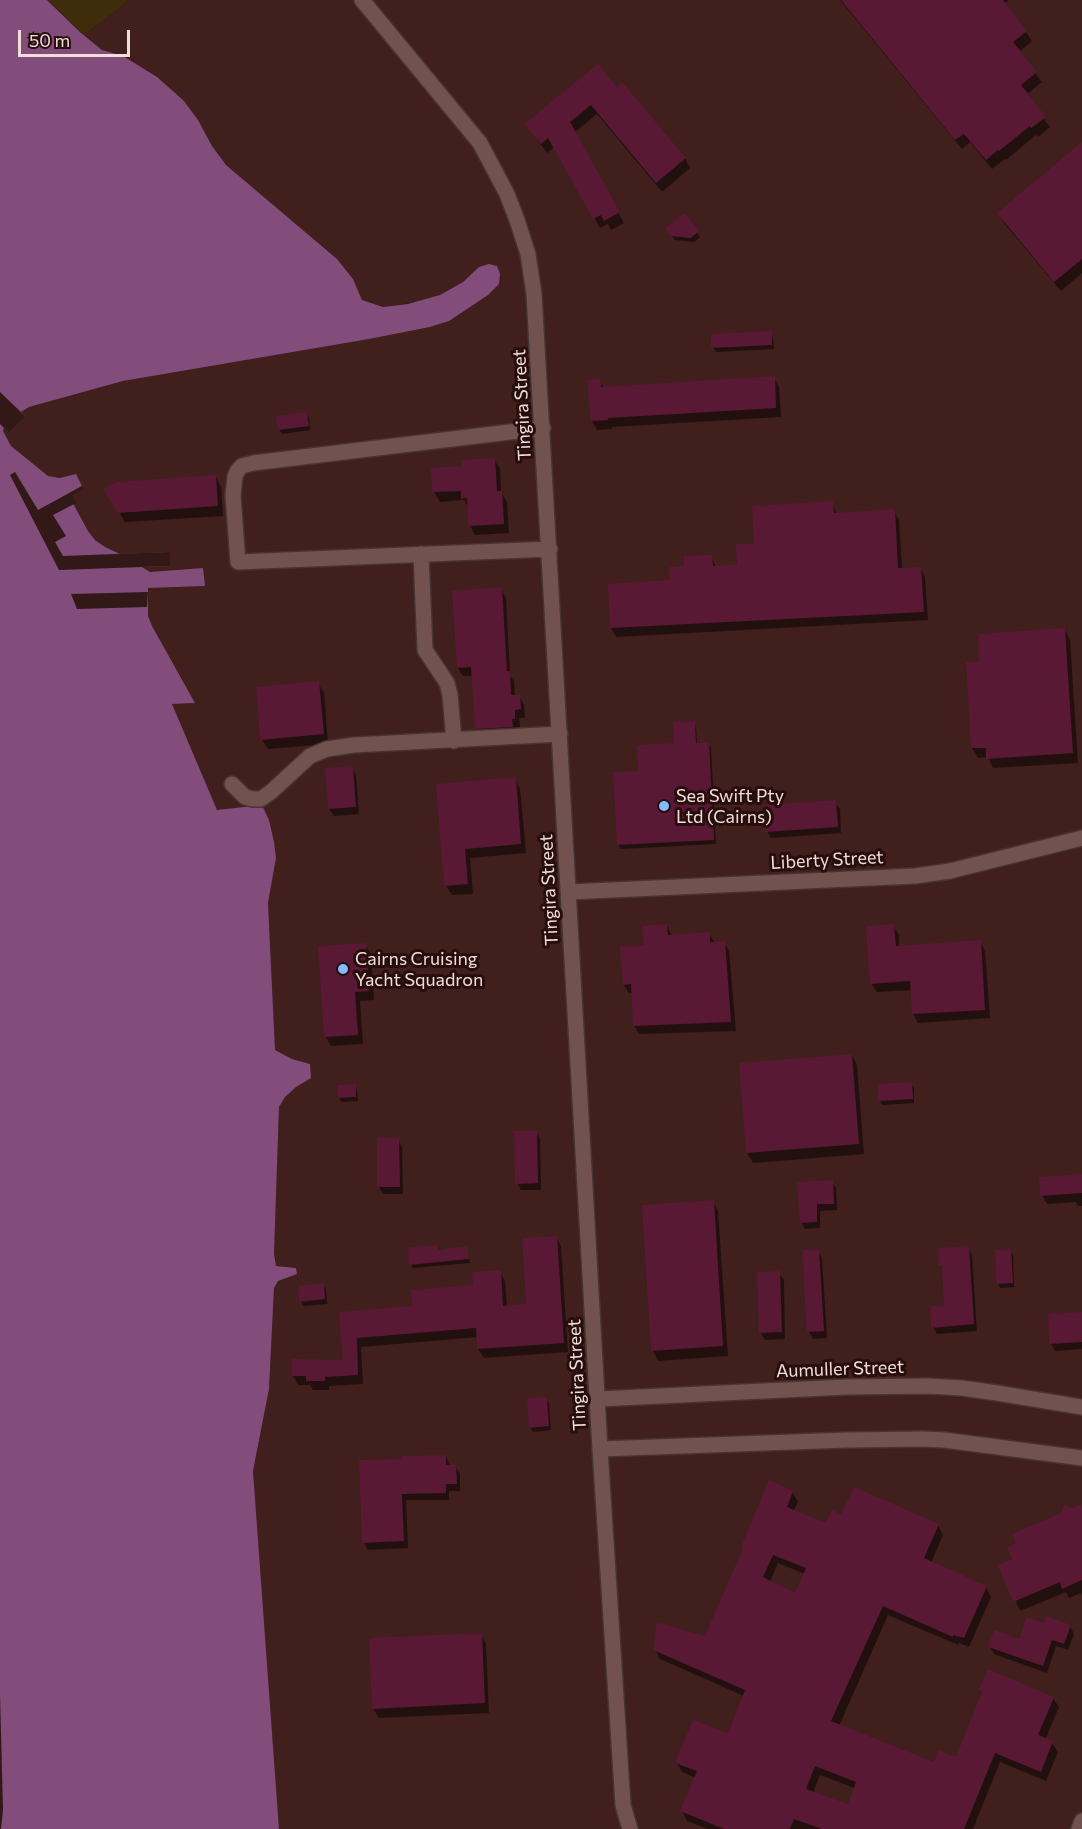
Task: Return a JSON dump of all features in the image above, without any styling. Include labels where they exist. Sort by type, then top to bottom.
[{"type":"street","name":"Tingira Street","points":[[363,0],[480,143],[507,194],[528,254],[534,294],[600,1449],[623,1805],[630,1829]]},
{"type":"street","points":[[543,428],[253,463],[242,466],[236,476],[233,496],[238,562],[550,549]]},
{"type":"street","points":[[422,554],[425,650],[447,683],[454,741]]},
{"type":"street","points":[[232,784],[245,797],[261,799],[310,756],[327,748],[560,734]]},
{"type":"street","name":"Liberty Street","points":[[569,892],[915,876],[950,871],[1082,838]]},
{"type":"street","name":"Aumuller Street","points":[[598,1399],[847,1387],[928,1386],[974,1389],[1082,1407]]},
{"type":"street","points":[[600,1449],[923,1439],[1082,1458]]},
{"type":"street","points":[[1079,1829],[1082,1821]]},
{"type":"shaded area","points":[[0,0],[47,0],[102,50],[123,56],[157,77],[184,101],[226,165],[337,259],[353,279],[362,300],[383,307],[408,304],[440,295],[463,282],[479,267],[489,264],[497,266],[500,274],[499,284],[488,295],[449,321],[369,339],[123,381],[29,407],[21,412],[26,417],[9,433],[4,428],[3,431],[11,446],[48,476],[60,478],[76,474],[82,486],[68,494],[88,531],[105,547],[120,554],[170,552],[170,566],[142,567],[150,572],[203,568],[205,586],[148,588],[148,616],[195,703],[172,704],[217,810],[262,805],[269,820],[274,842],[276,858],[268,903],[275,1050],[292,1059],[310,1064],[311,1078],[296,1087],[285,1097],[279,1107],[274,1254],[276,1266],[296,1268],[297,1274],[278,1281],[274,1288],[269,1389],[253,1471],[279,1829],[1,1829],[3,1810],[0,1693]]},
{"type":"shaded area","points":[[48,0],[129,0],[84,35]]},
{"type":"shaded area","points":[[129,0],[1082,0],[1082,1829],[279,1829],[253,1471],[269,1389],[274,1288],[278,1281],[296,1268],[276,1266],[274,1254],[279,1107],[284,1097],[296,1087],[310,1064],[292,1059],[275,1050],[268,903],[276,858],[217,810],[171,704],[195,703],[152,626],[148,616],[148,588],[204,586],[170,571],[150,572],[141,567],[169,552],[120,554],[95,540],[59,478],[49,477],[11,446],[3,428],[9,433],[21,412],[29,407],[123,381],[369,339],[449,321],[471,273],[463,282],[424,301],[383,307],[362,300],[353,279],[337,259],[226,165],[212,146],[198,120],[123,56],[102,50],[84,35]]},
{"type":"pier","points":[[0,392],[26,417],[9,433],[0,424]]},
{"type":"pier","points":[[15,472],[38,510],[82,486],[84,489],[72,495],[76,503],[53,515],[66,536],[55,542],[63,556],[170,552],[170,566],[59,570],[10,475]]},
{"type":"pier","points":[[148,592],[147,607],[77,609],[71,594]]},
{"type":"building","points":[[841,0],[1003,0],[1027,31],[1013,42],[1037,72],[1021,85],[1046,117],[1031,128],[1030,126],[986,160],[964,134],[955,140]]},
{"type":"building","points":[[598,64],[617,87],[622,82],[686,158],[656,183],[591,105],[570,122],[620,212],[604,221],[601,215],[593,219],[548,138],[541,144],[524,124]]},
{"type":"building","points":[[1082,142],[1082,259],[1054,282],[997,213]]},
{"type":"building","points":[[685,213],[699,231],[691,238],[671,236],[665,229]]},
{"type":"building","points":[[772,331],[772,345],[711,348],[711,334]]},
{"type":"building","points":[[775,376],[776,408],[608,418],[608,420],[591,421],[587,380],[600,379],[601,387]]},
{"type":"building","points":[[307,412],[309,426],[278,430],[276,416]]},
{"type":"building","points":[[495,458],[497,491],[502,491],[504,524],[468,526],[467,498],[461,499],[461,491],[432,492],[431,468],[462,466],[461,460]]},
{"type":"building","points":[[216,475],[218,506],[118,513],[103,489],[116,482]]},
{"type":"building","points":[[833,501],[834,513],[895,509],[898,568],[921,567],[924,612],[610,628],[608,584],[670,580],[669,567],[684,566],[684,556],[712,555],[713,566],[737,565],[736,544],[754,544],[752,506]]},
{"type":"building","points":[[502,587],[507,671],[510,671],[511,695],[520,695],[521,709],[515,710],[515,719],[512,719],[513,727],[475,729],[471,667],[457,668],[452,591]]},
{"type":"building","points":[[1065,628],[1073,753],[986,759],[986,748],[971,748],[966,662],[979,661],[978,634]]},
{"type":"building","points":[[319,681],[324,734],[260,740],[256,687]]},
{"type":"building","name":"Sea Swift Pty Ltd (Cairns)","points":[[695,721],[696,743],[709,742],[714,840],[617,845],[613,772],[638,771],[637,745],[674,743],[673,722]]},
{"type":"building","points":[[353,766],[356,807],[328,809],[325,768]]},
{"type":"building","points":[[516,777],[521,844],[465,849],[468,884],[444,886],[436,784]]},
{"type":"building","points":[[836,800],[838,827],[765,832],[764,805]]},
{"type":"building","points":[[667,924],[668,935],[710,932],[710,942],[725,941],[731,1022],[633,1026],[631,984],[623,985],[620,947],[644,945],[642,926]]},
{"type":"building","points":[[894,924],[896,946],[981,940],[985,1010],[912,1014],[910,981],[870,984],[866,926]]},
{"type":"building","name":"Cairns Cruising Yacht Squadron","points":[[366,943],[369,991],[355,992],[358,1035],[324,1037],[318,946]]},
{"type":"building","points":[[852,1054],[859,1144],[746,1153],[739,1063]]},
{"type":"building","points":[[912,1082],[913,1099],[878,1101],[878,1084]]},
{"type":"building","points":[[356,1084],[356,1097],[338,1098],[337,1085]]},
{"type":"building","points":[[514,1131],[537,1131],[538,1183],[515,1184]]},
{"type":"building","points":[[377,1138],[399,1138],[400,1187],[377,1187]]},
{"type":"building","points":[[1082,1174],[1082,1193],[1040,1196],[1039,1177]]},
{"type":"building","points":[[833,1180],[834,1204],[817,1204],[817,1222],[800,1223],[797,1182]]},
{"type":"building","points":[[714,1200],[723,1346],[651,1351],[642,1205]]},
{"type":"building","points":[[557,1236],[564,1343],[477,1349],[476,1328],[357,1338],[358,1375],[325,1377],[325,1381],[306,1381],[306,1376],[292,1376],[292,1359],[343,1360],[339,1312],[412,1306],[411,1290],[473,1285],[472,1272],[501,1270],[503,1306],[526,1304],[522,1238]]},
{"type":"building","points":[[438,1245],[438,1250],[467,1246],[469,1259],[409,1265],[408,1247]]},
{"type":"building","points":[[969,1246],[974,1324],[931,1328],[930,1306],[944,1305],[942,1266],[939,1266],[938,1248]]},
{"type":"building","points":[[819,1249],[824,1331],[807,1332],[802,1250]]},
{"type":"building","points":[[1011,1249],[1013,1283],[996,1284],[995,1250]]},
{"type":"building","points":[[780,1271],[782,1332],[759,1333],[757,1272]]},
{"type":"building","points":[[324,1283],[325,1299],[299,1302],[298,1286]]},
{"type":"building","points":[[1082,1312],[1082,1342],[1049,1344],[1048,1314]]},
{"type":"building","points":[[547,1397],[549,1426],[529,1428],[527,1398]]},
{"type":"building","points":[[446,1455],[446,1465],[456,1465],[457,1484],[446,1484],[446,1493],[402,1494],[404,1541],[362,1543],[359,1460]]},
{"type":"building","points":[[769,1480],[793,1491],[787,1507],[826,1523],[832,1510],[841,1514],[854,1487],[939,1524],[924,1558],[987,1586],[964,1638],[953,1635],[953,1637],[883,1606],[831,1721],[934,1762],[938,1750],[956,1757],[982,1692],[979,1690],[988,1669],[1054,1697],[1038,1735],[1053,1741],[1041,1772],[995,1753],[964,1829],[822,1829],[794,1819],[790,1829],[724,1829],[680,1811],[697,1771],[675,1763],[693,1720],[728,1733],[745,1690],[653,1650],[657,1622],[705,1636],[743,1548],[741,1547]],"holes":[[[773,1555],[806,1568],[795,1593],[763,1577]],[[815,1766],[856,1782],[848,1804],[806,1789]]]},
{"type":"building","points":[[1082,1504],[1082,1580],[1062,1589],[1060,1582],[1013,1602],[998,1565],[1012,1559],[1007,1547],[1016,1543],[1012,1534],[1061,1513],[1064,1505],[1073,1508]]},
{"type":"building","points":[[1046,1616],[1071,1625],[1064,1644],[1052,1640],[1043,1666],[988,1647],[994,1630],[1019,1639],[1026,1617],[1044,1623]]},
{"type":"building","points":[[482,1633],[485,1703],[372,1709],[369,1638]]},
{"type":"place","name":"Sea Swift Pty Ltd (Cairns)","points":[[664,806]]},
{"type":"place","name":"Cairns Cruising Yacht Squadron","points":[[343,969]]}]
